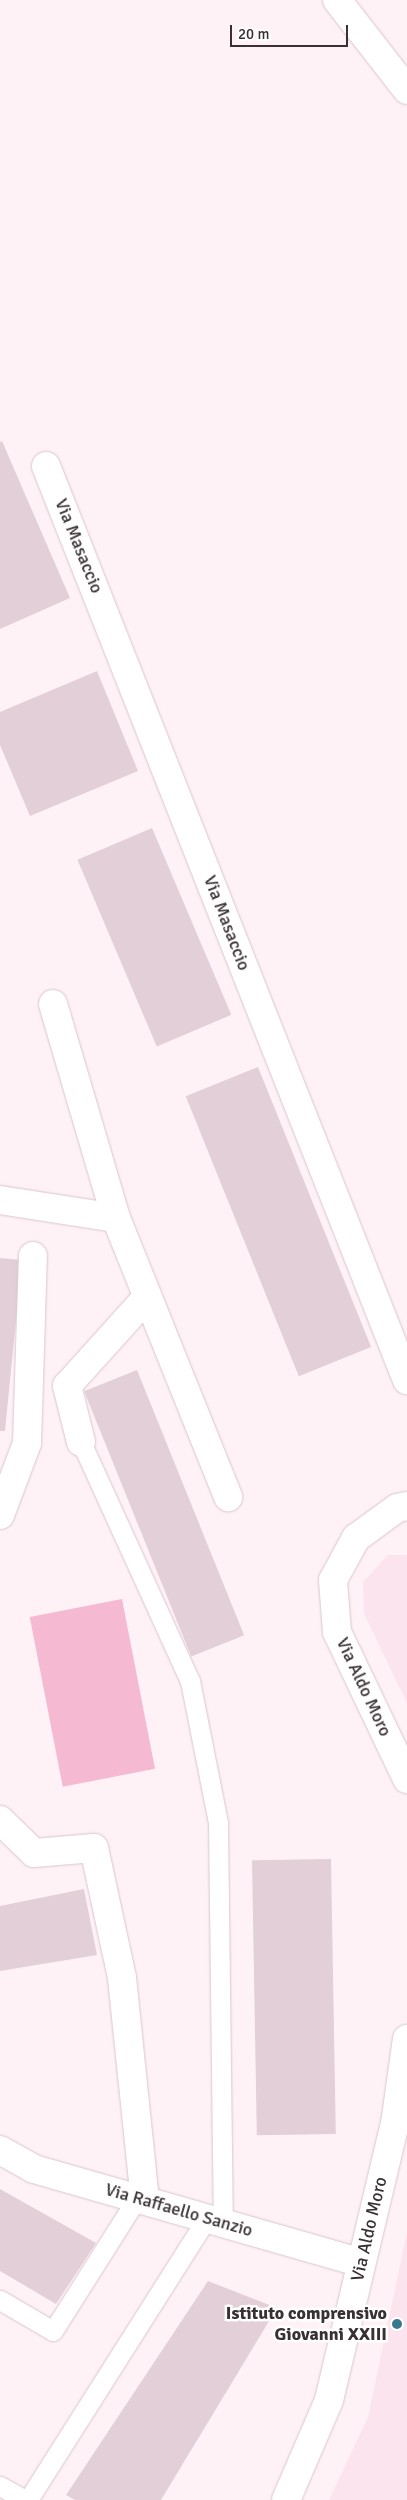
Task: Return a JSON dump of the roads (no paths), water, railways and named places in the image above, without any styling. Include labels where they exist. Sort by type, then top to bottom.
[{"type":"street","points":[[337,0],[407,90]]},
{"type":"street","name":"Via Masaccio","points":[[46,466],[407,1380]]},
{"type":"street","points":[[53,1004],[116,1218],[228,1497]]},
{"type":"street","points":[[0,1200],[116,1218]]},
{"type":"street","points":[[0,1515],[27,1443],[34,1256]]},
{"type":"street","points":[[82,1442],[67,1386],[147,1297]]},
{"type":"street","name":"Via Aldo Moro","points":[[407,1506],[397,1508],[356,1538],[333,1580],[338,1632],[407,1779]]},
{"type":"street","points":[[0,1820],[34,1853],[94,1848],[122,1978],[141,2199]]},
{"type":"street","name":"Via Aldo Moro","points":[[286,2500],[329,2400],[394,2124],[407,2039]]},
{"type":"street","name":"Via Raffaello Sanzio","points":[[0,2150],[34,2168],[361,2263]]},
{"type":"lane","points":[[0,2486],[26,2500],[215,2220],[218,1823],[190,1681],[82,1442]]},
{"type":"lane","points":[[0,2300],[53,2331],[141,2199]]},
{"type":"place","name":"Istituto comprensivo Giovanni XXIII","points":[[397,2324]]}]
